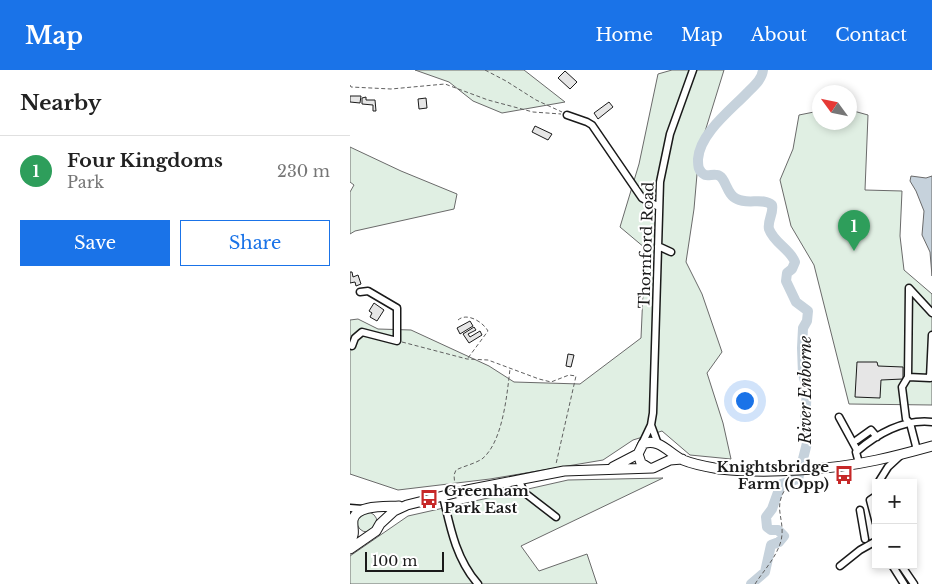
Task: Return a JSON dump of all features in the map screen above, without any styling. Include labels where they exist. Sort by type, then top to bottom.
[{"type":"highway","points":[[604,469],[621,464],[639,451],[646,443],[651,442],[659,444],[682,459],[702,466],[722,469],[778,470],[859,464],[932,446]]},
{"type":"highway","points":[[659,444],[664,453],[661,463]]},
{"type":"highway","points":[[639,451],[640,463],[649,468]]},
{"type":"highway","points":[[350,542],[354,534],[354,518],[356,514],[364,509],[407,505],[554,472],[649,468],[658,466],[661,463],[682,459]]},
{"type":"highway","points":[[350,549],[373,533],[394,511],[407,505]]},
{"type":"highway","points":[[364,509],[375,511],[380,524]]},
{"type":"highway","points":[[353,524],[360,534],[369,535],[373,533]]},
{"type":"street","name":"Thornford Road","points":[[639,451],[651,425],[654,390],[660,182],[670,134],[693,70]]},
{"type":"street","points":[[567,115],[592,125],[642,198],[660,207]]},
{"type":"street","points":[[658,246],[671,252]]},
{"type":"street","points":[[917,450],[910,423],[906,419],[902,387],[908,377],[909,288],[932,313]]},
{"type":"street","points":[[351,347],[355,338],[362,332],[397,341],[397,308],[368,291],[360,292]]},
{"type":"street","points":[[908,377],[930,378],[932,335]]},
{"type":"street","points":[[840,417],[859,464]]},
{"type":"street","points":[[855,453],[877,437],[898,426],[920,421],[932,422]]},
{"type":"street","name":"Thornford Road","points":[[651,425],[659,444]]},
{"type":"street","points":[[857,440],[871,430],[877,437]]},
{"type":"street","points":[[880,479],[884,472],[904,453]]},
{"type":"street","points":[[883,459],[884,472]]},
{"type":"street","points":[[518,480],[525,493],[556,517]]},
{"type":"street","points":[[443,496],[457,551],[461,561],[478,584]]},
{"type":"street","points":[[865,539],[860,511],[872,511],[870,500],[872,499]]},
{"type":"street","points":[[350,508],[364,509]]},
{"type":"street","points":[[840,566],[872,543]]},
{"type":"street","points":[[895,569],[904,584]]},
{"type":"street","points":[[904,569],[914,584]]},
{"type":"path","points":[[486,70],[536,100],[567,115]]},
{"type":"path","points":[[350,85],[391,89],[445,84],[488,100],[533,112],[567,115]]},
{"type":"path","points":[[458,320],[466,316],[479,321],[488,331],[467,359]]},
{"type":"path","points":[[397,341],[467,359],[488,360],[551,382],[569,375],[576,376],[554,472]]},
{"type":"path","points":[[455,493],[454,475],[456,470],[481,459],[492,446],[505,406],[510,368]]},
{"type":"path","points":[[755,584],[771,562],[780,542],[783,525],[778,503],[792,480],[799,476]]},
{"type":"green space","points":[[415,70],[524,70],[565,102],[502,113],[473,101],[449,82]]},
{"type":"green space","points":[[672,70],[724,70],[699,151],[694,209],[686,262],[702,294],[722,352],[707,373],[723,423],[731,459],[690,455],[662,431],[633,440],[603,460],[490,479],[398,490],[350,474],[350,320],[358,319],[378,329],[411,330],[489,366],[514,382],[580,384],[641,338],[645,248],[620,227],[639,164],[658,74]]},
{"type":"green space","points":[[812,112],[812,130],[857,130],[857,112],[868,115],[865,190],[902,191],[900,236],[904,270],[932,294],[932,405],[849,404],[814,265],[791,226],[780,180],[793,149],[799,115]]},
{"type":"green space","points":[[350,147],[457,194],[454,209],[355,231],[350,234],[350,192],[354,185],[350,182]]},
{"type":"green space","points":[[663,478],[521,546],[539,571],[587,554],[597,584],[350,584],[350,556],[408,516],[568,480]]},
{"type":"green space","points":[[367,512],[374,515],[377,522],[374,529],[367,532],[360,529],[357,522],[360,515]]},
{"type":"shaded area","points":[[911,176],[926,178],[932,176],[932,276],[930,252],[922,235],[924,211],[910,181]]},
{"type":"building","points":[[565,71],[577,82],[570,89],[558,78]]},
{"type":"building","points":[[350,96],[361,96],[360,103],[350,102]]},
{"type":"building","points":[[366,97],[366,100],[375,100],[376,111],[373,111],[373,105],[362,104],[362,98]]},
{"type":"building","points":[[426,98],[427,108],[419,109],[418,99]]},
{"type":"building","points":[[609,102],[613,107],[598,119],[594,113]]},
{"type":"building","points":[[535,126],[552,134],[548,140],[532,132]]},
{"type":"building","points":[[350,272],[352,272],[353,277],[358,275],[361,284],[356,286],[355,282],[350,283]]},
{"type":"building","points":[[374,303],[384,310],[377,321],[370,317],[372,313],[369,311]]},
{"type":"building","points":[[470,321],[473,326],[460,334],[457,328]]},
{"type":"building","points":[[474,327],[476,330],[468,334],[470,337],[480,331],[482,335],[469,343],[463,334]]},
{"type":"building","points":[[568,354],[574,355],[571,367],[566,366]]},
{"type":"building","points":[[857,362],[877,362],[878,366],[903,367],[903,379],[881,380],[880,398],[855,397]]},
{"type":"waterway","name":"River Enborne","points":[[751,584],[765,572],[771,545],[779,542],[784,536],[778,530],[771,530],[767,527],[766,517],[772,509],[781,484],[798,479],[807,443],[805,421],[807,389],[803,374],[802,348],[803,328],[807,321],[808,311],[796,302],[786,281],[787,273],[792,269],[795,262],[790,253],[771,234],[769,223],[772,205],[764,202],[741,201],[733,197],[720,176],[705,175],[701,172],[698,166],[698,159],[700,149],[710,131],[756,84],[763,70]]},
{"type":"place","name":"Four Kingdoms","points":[[854,251]]},
{"type":"place","name":"Knightsbridge Farm (Opp)","points":[[844,475]]},
{"type":"place","name":"Greenham Park East","points":[[429,499]]}]
